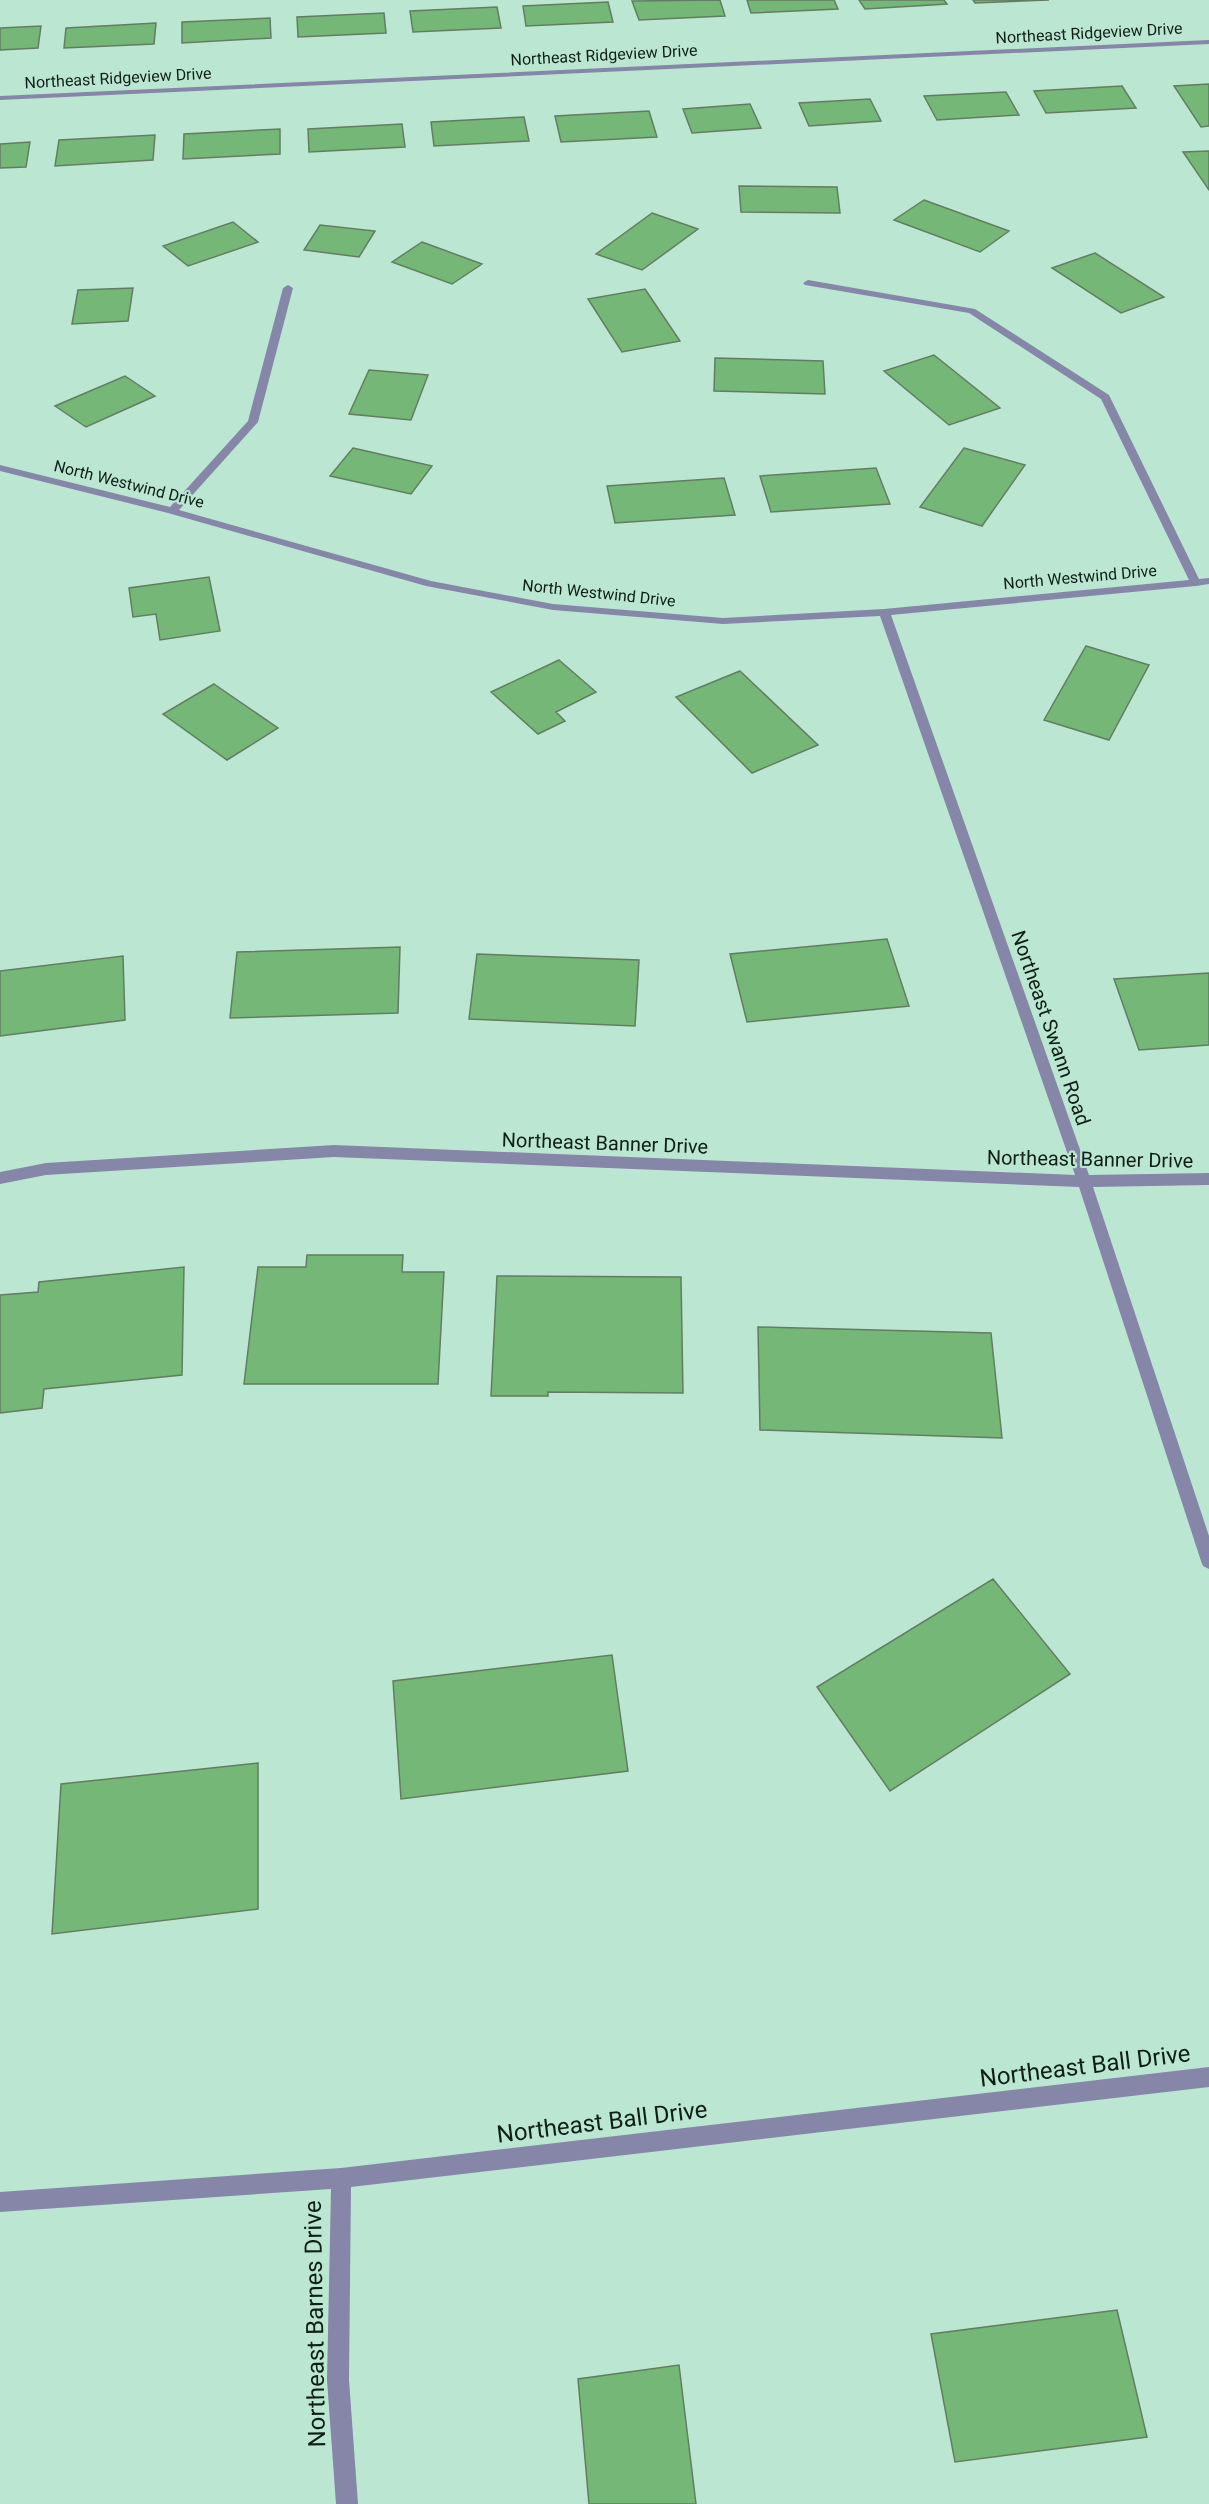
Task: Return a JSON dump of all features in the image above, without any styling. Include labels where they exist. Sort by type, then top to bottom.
[{"type":"street","name":"Northeast Ridgeview Drive","points":[[0,98],[1209,42]]},
{"type":"street","points":[[808,283],[972,310],[1105,397],[1196,583]]},
{"type":"street","points":[[172,511],[253,422],[288,288]]},
{"type":"street","name":"North Westwind Drive","points":[[0,468],[172,511],[430,584],[553,607],[723,621],[884,612],[1209,581]]},
{"type":"street","name":"Northeast Swann Road","points":[[884,612],[1084,1181],[1209,1562]]},
{"type":"street","name":"Northeast Banner Drive","points":[[0,1178],[46,1169],[334,1151],[1084,1181],[1209,1179]]},
{"type":"street","name":"Northeast Ball Drive","points":[[0,2202],[340,2178],[1209,2077]]},
{"type":"street","name":"Northeast Barnes Drive","points":[[340,2178],[338,2379],[347,2504]]},
{"type":"building","points":[[720,0],[725,16],[639,20],[632,1]]},
{"type":"building","points":[[747,0],[834,0],[838,9],[751,13]]},
{"type":"building","points":[[859,0],[944,0],[947,4],[865,9]]},
{"type":"building","points":[[973,0],[1049,0],[975,3]]},
{"type":"building","points":[[608,2],[613,22],[526,26],[523,6]]},
{"type":"building","points":[[497,7],[501,28],[413,32],[410,11]]},
{"type":"building","points":[[384,13],[386,33],[298,37],[297,17]]},
{"type":"building","points":[[270,18],[271,38],[182,43],[182,22]]},
{"type":"building","points":[[156,23],[154,44],[64,48],[66,28]]},
{"type":"building","points":[[41,26],[38,48],[0,50],[0,28]]},
{"type":"building","points":[[1209,84],[1209,126],[1201,127],[1174,86]]},
{"type":"building","points":[[1122,86],[1136,108],[1046,113],[1034,91]]},
{"type":"building","points":[[1006,92],[1019,115],[937,120],[924,96]]},
{"type":"building","points":[[870,99],[881,121],[809,126],[799,103]]},
{"type":"building","points":[[750,104],[761,128],[692,133],[683,109]]},
{"type":"building","points":[[649,111],[657,137],[561,142],[555,116]]},
{"type":"building","points":[[524,117],[529,141],[434,146],[431,122]]},
{"type":"building","points":[[402,124],[405,147],[309,152],[308,129]]},
{"type":"building","points":[[280,129],[280,154],[183,159],[184,134]]},
{"type":"building","points":[[155,135],[153,160],[55,166],[59,140]]},
{"type":"building","points":[[30,142],[26,167],[0,168],[0,144]]},
{"type":"building","points":[[1209,151],[1209,190],[1183,152]]},
{"type":"building","points":[[739,186],[837,187],[840,213],[741,212]]},
{"type":"building","points":[[924,200],[1009,231],[980,252],[894,220]]},
{"type":"building","points":[[652,213],[698,229],[642,270],[596,254]]},
{"type":"building","points":[[233,222],[258,242],[188,266],[163,246]]},
{"type":"building","points":[[320,225],[375,231],[359,257],[304,250]]},
{"type":"building","points":[[422,242],[482,264],[452,284],[392,262]]},
{"type":"building","points":[[1095,253],[1164,297],[1121,313],[1052,268]]},
{"type":"building","points":[[133,288],[128,321],[72,324],[78,290]]},
{"type":"building","points":[[645,289],[680,341],[622,352],[588,299]]},
{"type":"building","points":[[934,355],[1000,408],[949,425],[884,371]]},
{"type":"building","points":[[715,358],[823,361],[825,394],[714,391]]},
{"type":"building","points":[[369,370],[428,375],[411,420],[349,414]]},
{"type":"building","points":[[125,376],[155,396],[86,427],[55,406]]},
{"type":"building","points":[[353,448],[432,466],[411,494],[330,476]]},
{"type":"building","points":[[964,448],[1025,465],[982,526],[920,507]]},
{"type":"building","points":[[876,468],[890,504],[771,512],[760,476]]},
{"type":"building","points":[[724,478],[735,515],[615,523],[607,486]]},
{"type":"building","points":[[209,577],[220,631],[160,640],[156,614],[133,617],[129,588]]},
{"type":"building","points":[[1086,646],[1149,665],[1109,740],[1044,720]]},
{"type":"building","points":[[559,660],[596,692],[556,712],[565,721],[538,734],[491,692]]},
{"type":"building","points":[[740,671],[818,745],[752,773],[676,697]]},
{"type":"building","points":[[214,684],[278,728],[227,760],[163,714]]},
{"type":"building","points":[[887,939],[909,1006],[747,1022],[730,954]]},
{"type":"building","points":[[400,947],[398,1013],[230,1018],[237,952]]},
{"type":"building","points":[[477,954],[639,960],[635,1026],[469,1019]]},
{"type":"building","points":[[123,956],[125,1020],[0,1036],[0,971]]},
{"type":"building","points":[[1209,973],[1209,1045],[1139,1050],[1114,979]]},
{"type":"building","points":[[307,1255],[403,1255],[402,1272],[444,1272],[438,1384],[244,1384],[258,1267],[306,1267]]},
{"type":"building","points":[[184,1267],[182,1375],[44,1389],[42,1408],[0,1413],[0,1295],[38,1292],[39,1282]]},
{"type":"building","points":[[497,1276],[681,1277],[683,1393],[548,1392],[548,1396],[491,1396]]},
{"type":"building","points":[[758,1327],[991,1333],[1002,1438],[760,1430]]},
{"type":"building","points":[[993,1579],[1070,1674],[890,1791],[817,1687]]},
{"type":"building","points":[[612,1655],[628,1771],[401,1799],[393,1681]]},
{"type":"building","points":[[258,1763],[258,1909],[52,1934],[61,1784]]},
{"type":"building","points":[[1117,2310],[1147,2437],[955,2462],[931,2334]]},
{"type":"building","points":[[679,2365],[696,2504],[589,2504],[578,2379]]}]
